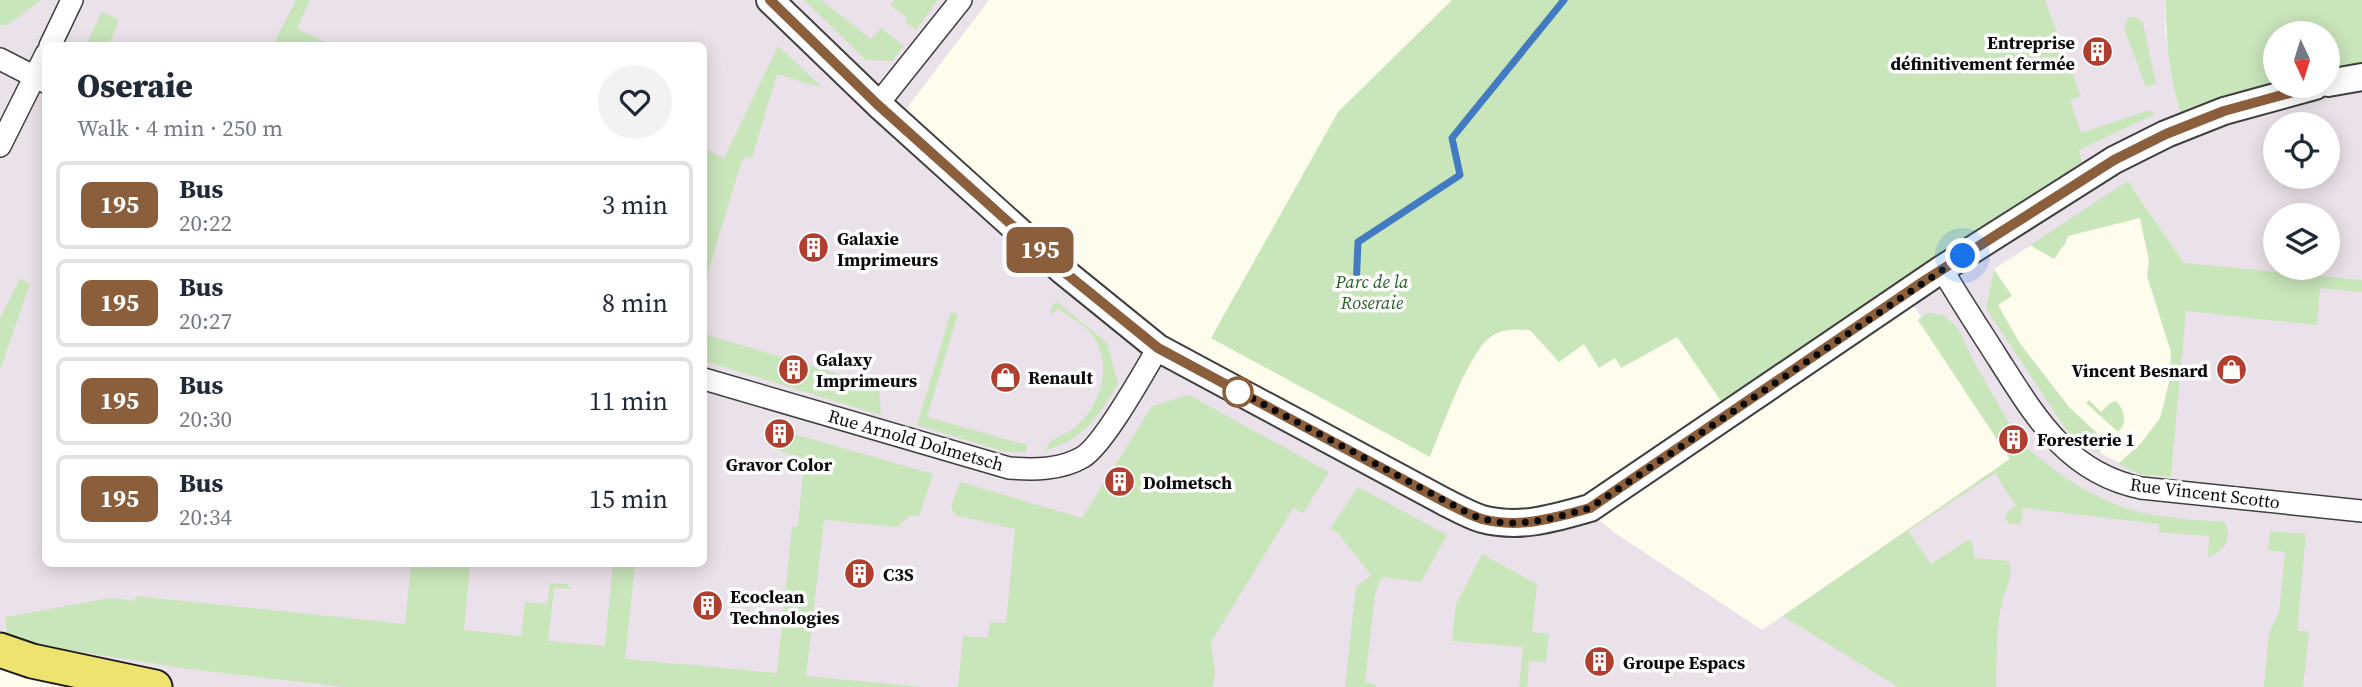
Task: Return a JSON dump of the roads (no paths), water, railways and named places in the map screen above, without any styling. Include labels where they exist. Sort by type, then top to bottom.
[{"type":"main road","points":[[0,650],[32,661],[155,687]]},
{"type":"street","points":[[52,42],[72,0]]},
{"type":"street","points":[[770,0],[877,104],[1063,271],[1158,348],[1443,501],[1480,519],[1510,523],[1535,523],[1590,508],[1942,269],[2114,160],[2166,134],[2224,111],[2271,98]]},
{"type":"street","points":[[877,104],[961,0]]},
{"type":"street","points":[[0,59],[40,79],[0,146]]},
{"type":"street","points":[[2340,81],[2362,77]]},
{"type":"street","name":"Rue Vincent Scotto","points":[[1942,269],[2047,432],[2072,456],[2097,472],[2141,488],[2362,511]]},
{"type":"street","name":"Rue Arnold Dolmetsch","points":[[707,380],[1009,468],[1037,470],[1066,464],[1084,456],[1100,440],[1158,348]]},
{"type":"waterway","points":[[1356,288],[1358,242],[1460,175],[1452,138],[1564,0]]},
{"type":"place","name":"Entreprise définitivement fermée","points":[[2098,52]]},
{"type":"place","name":"Galaxie Imprimeurs","points":[[814,248]]},
{"type":"place","name":"Galaxy Imprimeurs","points":[[793,369]]},
{"type":"place","name":"Vincent Besnard","points":[[2231,370]]},
{"type":"place","name":"Renault","points":[[1005,377]]},
{"type":"place","name":"Gravor Color","points":[[779,434]]},
{"type":"place","name":"Foresterie 1","points":[[2014,439]]},
{"type":"place","name":"Dolmetsch","points":[[1120,482]]},
{"type":"place","name":"C3S","points":[[860,574]]},
{"type":"place","name":"Ecoclean Technologies","points":[[707,606]]},
{"type":"place","name":"Groupe Espacs","points":[[1600,662]]},
{"type":"park label","name":"Parc de la Roseraie","points":[[1372,291]]}]
